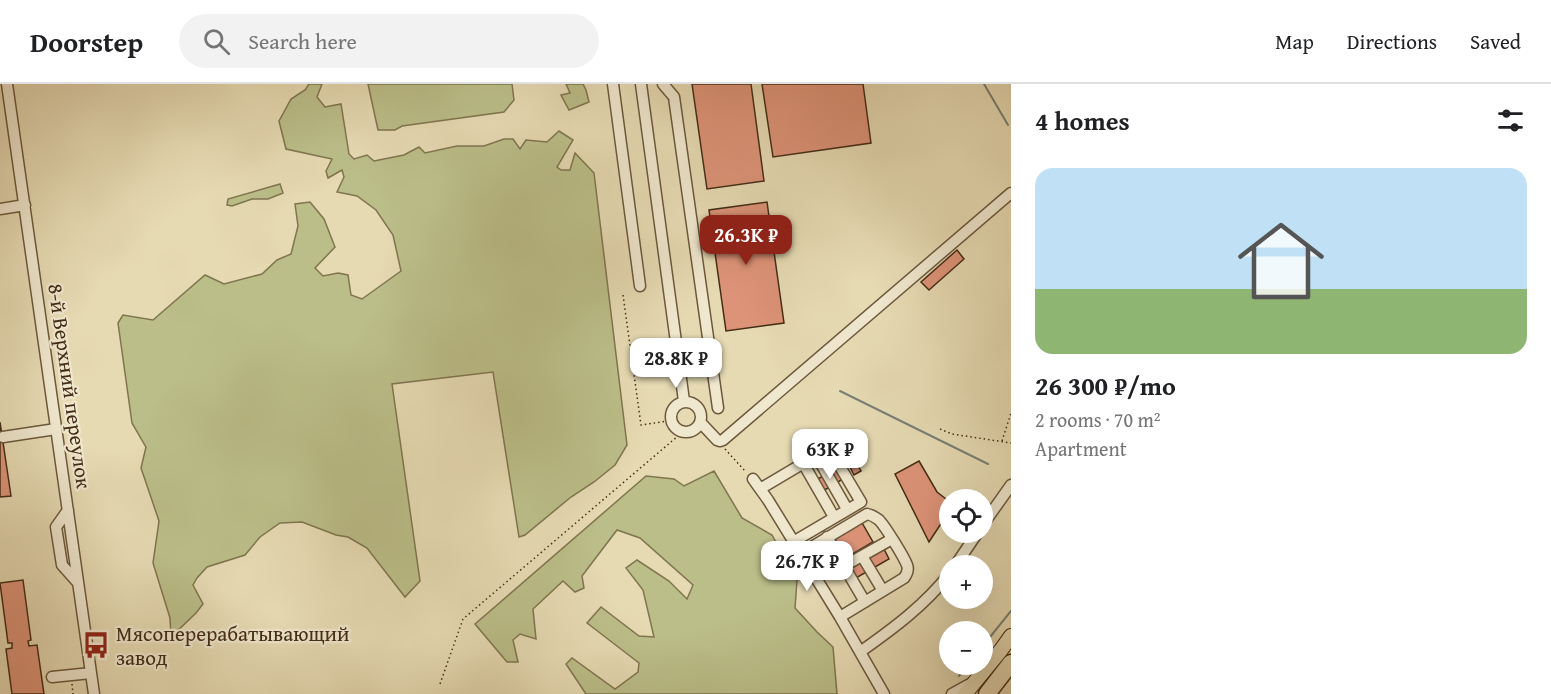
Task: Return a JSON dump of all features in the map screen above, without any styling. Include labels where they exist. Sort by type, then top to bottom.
[{"type":"highway","points":[[987,694],[1011,663]]},
{"type":"main road","points":[[965,694],[1011,636]]},
{"type":"street","name":"8-й Верхний переулок","points":[[7,84],[94,694]]},
{"type":"street","points":[[613,84],[640,285]]},
{"type":"street","points":[[641,84],[684,401]]},
{"type":"street","points":[[663,84],[674,97],[717,408]]},
{"type":"street","points":[[701,423],[720,441],[1011,193]]},
{"type":"street","points":[[0,209],[25,205]]},
{"type":"street","points":[[684,401],[691,402],[700,410],[701,423],[692,432],[679,431],[671,421],[673,408],[684,401]]},
{"type":"street","points":[[3,437],[56,429]]},
{"type":"street","points":[[760,489],[829,447],[861,502],[793,542]]},
{"type":"street","points":[[816,455],[847,509]]},
{"type":"street","points":[[802,463],[834,517]]},
{"type":"street","points":[[753,479],[840,617],[884,693]]},
{"type":"street","points":[[993,510],[1011,485]]},
{"type":"street","points":[[800,554],[867,514],[881,522],[892,539],[907,566],[908,573],[904,578],[840,617]]},
{"type":"street","points":[[827,537],[865,602]]},
{"type":"street","points":[[844,566],[892,539]]},
{"type":"street","points":[[862,556],[883,591]]},
{"type":"street","points":[[860,652],[912,613],[939,586]]},
{"type":"street","points":[[52,677],[91,673]]},
{"type":"street","points":[[952,694],[977,680]]},
{"type":"path","points":[[623,295],[641,424],[668,421]]},
{"type":"path","points":[[1001,442],[1011,413]]},
{"type":"path","points":[[940,429],[952,434],[1011,443]]},
{"type":"path","points":[[440,684],[463,620],[678,436]]},
{"type":"path","points":[[720,441],[753,479]]},
{"type":"path","points":[[72,684],[73,694]]},
{"type":"green space","points":[[309,84],[322,84],[317,97],[325,107],[341,104],[349,154],[354,159],[367,155],[374,161],[404,155],[419,147],[425,153],[457,146],[484,146],[504,139],[513,139],[520,149],[526,140],[547,142],[559,131],[573,140],[557,167],[561,170],[570,170],[575,153],[594,173],[627,445],[615,465],[525,535],[519,537],[493,372],[392,384],[420,581],[405,597],[367,548],[348,537],[336,535],[302,522],[280,523],[260,537],[245,555],[207,567],[193,585],[203,604],[171,637],[170,618],[153,563],[159,521],[141,468],[146,447],[132,423],[118,323],[123,315],[153,320],[205,275],[224,284],[262,274],[277,260],[291,254],[298,226],[295,204],[310,202],[324,219],[335,247],[315,268],[323,276],[338,273],[348,275],[351,295],[362,299],[401,271],[393,235],[376,210],[357,196],[337,192],[344,177],[342,170],[328,178],[326,171],[332,159],[286,149],[279,121],[291,99],[305,90]]},
{"type":"green space","points":[[368,84],[512,84],[514,100],[504,112],[402,126],[395,130],[378,130]]},
{"type":"green space","points":[[566,84],[583,84],[589,102],[569,110],[561,95],[570,93]]},
{"type":"green space","points":[[280,184],[283,193],[268,199],[252,199],[232,206],[227,205],[228,199]]},
{"type":"green space","points":[[714,471],[742,518],[772,535],[797,581],[795,608],[833,647],[837,694],[586,694],[566,664],[572,658],[615,689],[638,672],[639,663],[587,623],[601,607],[639,636],[654,637],[643,590],[626,568],[637,560],[669,581],[687,599],[693,585],[640,538],[617,530],[582,576],[584,588],[575,592],[563,581],[533,609],[536,639],[520,634],[513,640],[518,662],[507,662],[475,624],[646,476],[674,479],[684,486]]},
{"type":"building","points":[[692,84],[751,84],[764,181],[707,189]]},
{"type":"building","points":[[762,84],[863,84],[871,143],[773,157]]},
{"type":"building","points":[[767,202],[784,323],[726,331],[709,210]]},
{"type":"building","points":[[957,250],[964,259],[929,290],[921,282]]},
{"type":"building","points":[[0,422],[11,496],[0,497]]},
{"type":"building","points":[[855,460],[861,471],[854,475],[848,463]]},
{"type":"building","points":[[919,461],[939,494],[939,527],[929,542],[895,474]]},
{"type":"building","points":[[837,468],[843,479],[823,491],[816,480]]},
{"type":"building","points":[[861,521],[873,542],[844,559],[832,538]]},
{"type":"building","points":[[884,549],[889,559],[856,578],[851,568]]},
{"type":"building","points":[[23,580],[31,640],[28,641],[29,646],[37,645],[44,694],[12,694],[6,649],[12,648],[12,643],[8,643],[0,583]]},
{"type":"waterway","points":[[984,84],[1008,125]]},
{"type":"waterway","points":[[840,391],[988,464]]},
{"type":"waterway","points":[[993,633],[1011,611]]},
{"type":"place","name":"Мясоперерабатывающий завод","points":[[96,645]]}]
